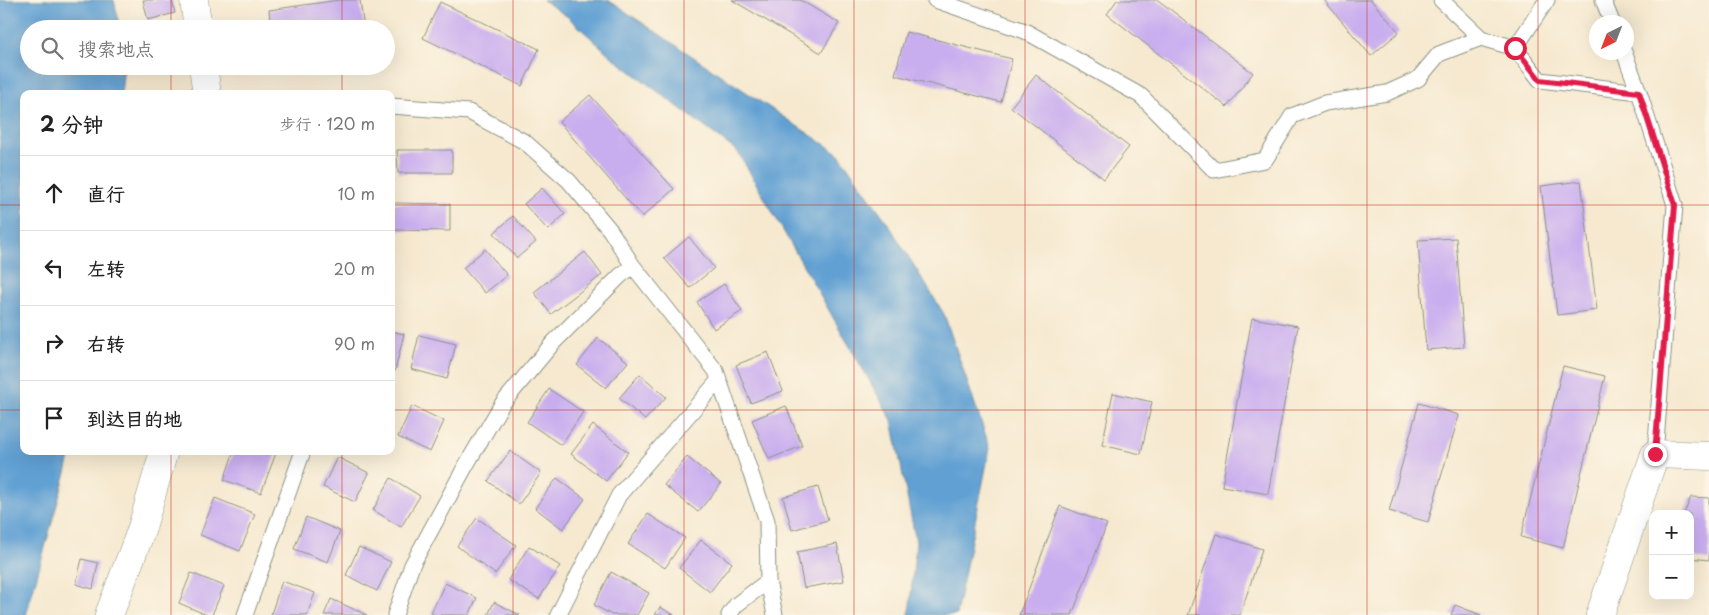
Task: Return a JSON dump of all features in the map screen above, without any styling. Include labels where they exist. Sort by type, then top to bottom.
[{"type":"street","points":[[194,0],[197,20]]},
{"type":"street","points":[[204,75],[206,90]]},
{"type":"street","points":[[1600,615],[1655,454],[1709,456]]},
{"type":"street","points":[[109,615],[142,531],[163,455]]},
{"type":"lane","points":[[935,0],[1025,32],[1140,96],[1214,170],[1265,160],[1292,116],[1325,103],[1387,93],[1418,80],[1439,54],[1481,38]]},
{"type":"lane","points":[[1441,0],[1481,38],[1515,48],[1540,80],[1639,92]]},
{"type":"lane","points":[[1515,48],[1547,0]]},
{"type":"lane","points":[[1603,0],[1609,15]]},
{"type":"lane","points":[[1627,60],[1675,205],[1655,454]]},
{"type":"lane","points":[[395,106],[469,112],[525,142],[569,181],[610,230],[633,266],[716,371],[767,521],[768,582],[775,615]]},
{"type":"lane","points":[[395,615],[412,565],[465,467],[502,404],[553,343],[620,276],[633,266]]},
{"type":"lane","points":[[558,615],[619,495],[719,380]]},
{"type":"lane","points":[[245,615],[302,455]]},
{"type":"lane","points":[[729,615],[736,606],[768,582]]},
{"type":"water","points":[[0,0],[114,0],[118,20],[20,20],[20,75],[123,75],[121,90],[20,90],[20,455],[71,455],[26,615],[0,615]]},
{"type":"water","points":[[543,0],[608,0],[839,154],[887,222],[944,314],[990,448],[956,615],[909,615],[916,542],[892,420],[738,152],[612,57],[568,17]]},
{"type":"building","points":[[143,0],[172,0],[175,13],[148,20]]},
{"type":"building","points":[[339,0],[360,0],[363,20],[270,20],[269,10]]},
{"type":"building","points":[[732,0],[800,0],[839,23],[821,53]]},
{"type":"building","points":[[1117,0],[1158,0],[1253,73],[1227,107],[1107,14]]},
{"type":"building","points":[[1324,0],[1371,0],[1399,32],[1371,56]]},
{"type":"building","points":[[440,2],[539,49],[522,86],[423,38]]},
{"type":"building","points":[[906,32],[1012,59],[1001,102],[895,75]]},
{"type":"building","points":[[1036,75],[1129,147],[1104,179],[1011,107]]},
{"type":"building","points":[[590,95],[674,189],[642,217],[559,122]]},
{"type":"building","points":[[397,150],[452,150],[452,173],[398,173]]},
{"type":"building","points":[[1581,181],[1597,310],[1557,315],[1541,186]]},
{"type":"building","points":[[542,188],[565,214],[548,230],[524,204]]},
{"type":"building","points":[[395,203],[450,204],[450,231],[395,230]]},
{"type":"building","points":[[513,216],[536,242],[517,258],[494,233]]},
{"type":"building","points":[[689,237],[714,268],[690,288],[664,258]]},
{"type":"building","points":[[1456,238],[1464,347],[1426,350],[1418,240]]},
{"type":"building","points":[[485,249],[507,275],[485,293],[463,268]]},
{"type":"building","points":[[585,252],[602,275],[551,314],[534,292]]},
{"type":"building","points":[[724,284],[742,311],[714,329],[697,302]]},
{"type":"building","points":[[1252,318],[1298,326],[1268,494],[1222,486]]},
{"type":"building","points":[[395,332],[404,334],[395,371]]},
{"type":"building","points":[[419,335],[456,344],[447,379],[411,369]]},
{"type":"building","points":[[598,338],[628,362],[606,388],[577,365]]},
{"type":"building","points":[[768,352],[783,391],[751,403],[736,365]]},
{"type":"building","points":[[1563,366],[1605,376],[1563,548],[1521,537]]},
{"type":"building","points":[[640,374],[666,397],[645,420],[619,398]]},
{"type":"building","points":[[549,389],[583,412],[561,445],[527,422]]},
{"type":"building","points":[[1113,393],[1152,402],[1141,454],[1102,445]]},
{"type":"building","points":[[1419,403],[1459,415],[1428,522],[1389,511]]},
{"type":"building","points":[[412,406],[444,421],[430,452],[398,437]]},
{"type":"building","points":[[786,406],[802,446],[769,459],[752,420]]},
{"type":"building","points":[[593,425],[628,452],[606,481],[571,454]]},
{"type":"building","points":[[510,451],[541,473],[519,504],[488,481]]},
{"type":"building","points":[[233,455],[275,455],[261,493],[224,480]]},
{"type":"building","points":[[337,457],[369,473],[355,502],[323,487]]},
{"type":"building","points":[[687,457],[721,484],[698,512],[664,485]]},
{"type":"building","points":[[391,478],[420,496],[401,527],[373,510]]},
{"type":"building","points":[[557,478],[585,499],[563,529],[535,508]]},
{"type":"building","points":[[818,487],[828,520],[792,530],[783,497]]},
{"type":"building","points":[[1691,497],[1709,498],[1709,560],[1694,558],[1694,510],[1686,510]]},
{"type":"building","points":[[215,498],[255,514],[240,551],[200,535]]},
{"type":"building","points":[[1060,506],[1107,524],[1072,615],[1019,615]]},
{"type":"building","points":[[648,514],[685,538],[665,568],[628,544]]},
{"type":"building","points":[[306,517],[340,531],[328,562],[294,549]]},
{"type":"building","points":[[477,518],[516,545],[495,574],[457,546]]},
{"type":"building","points":[[1216,534],[1262,549],[1240,615],[1188,615]]},
{"type":"building","points":[[701,540],[732,563],[710,592],[679,568]]},
{"type":"building","points":[[837,544],[844,581],[804,588],[797,552]]},
{"type":"building","points":[[529,546],[560,566],[539,599],[508,580]]},
{"type":"building","points":[[359,547],[391,562],[377,591],[346,575]]},
{"type":"building","points":[[82,559],[98,563],[93,589],[76,584]]},
{"type":"building","points":[[611,572],[649,593],[637,615],[612,615],[594,605]]},
{"type":"building","points":[[191,573],[224,586],[212,615],[207,615],[179,603]]},
{"type":"building","points":[[282,581],[315,593],[307,615],[271,614]]},
{"type":"building","points":[[445,583],[477,598],[469,615],[436,615],[431,613]]},
{"type":"building","points":[[331,599],[367,615],[324,615]]},
{"type":"building","points":[[494,602],[520,615],[488,615]]},
{"type":"building","points":[[1455,605],[1481,615],[1451,615]]},
{"type":"building","points":[[660,607],[674,615],[655,615]]},
{"type":"route","points":[[1515,48],[1540,80],[1639,92],[1675,205],[1655,454]]}]
